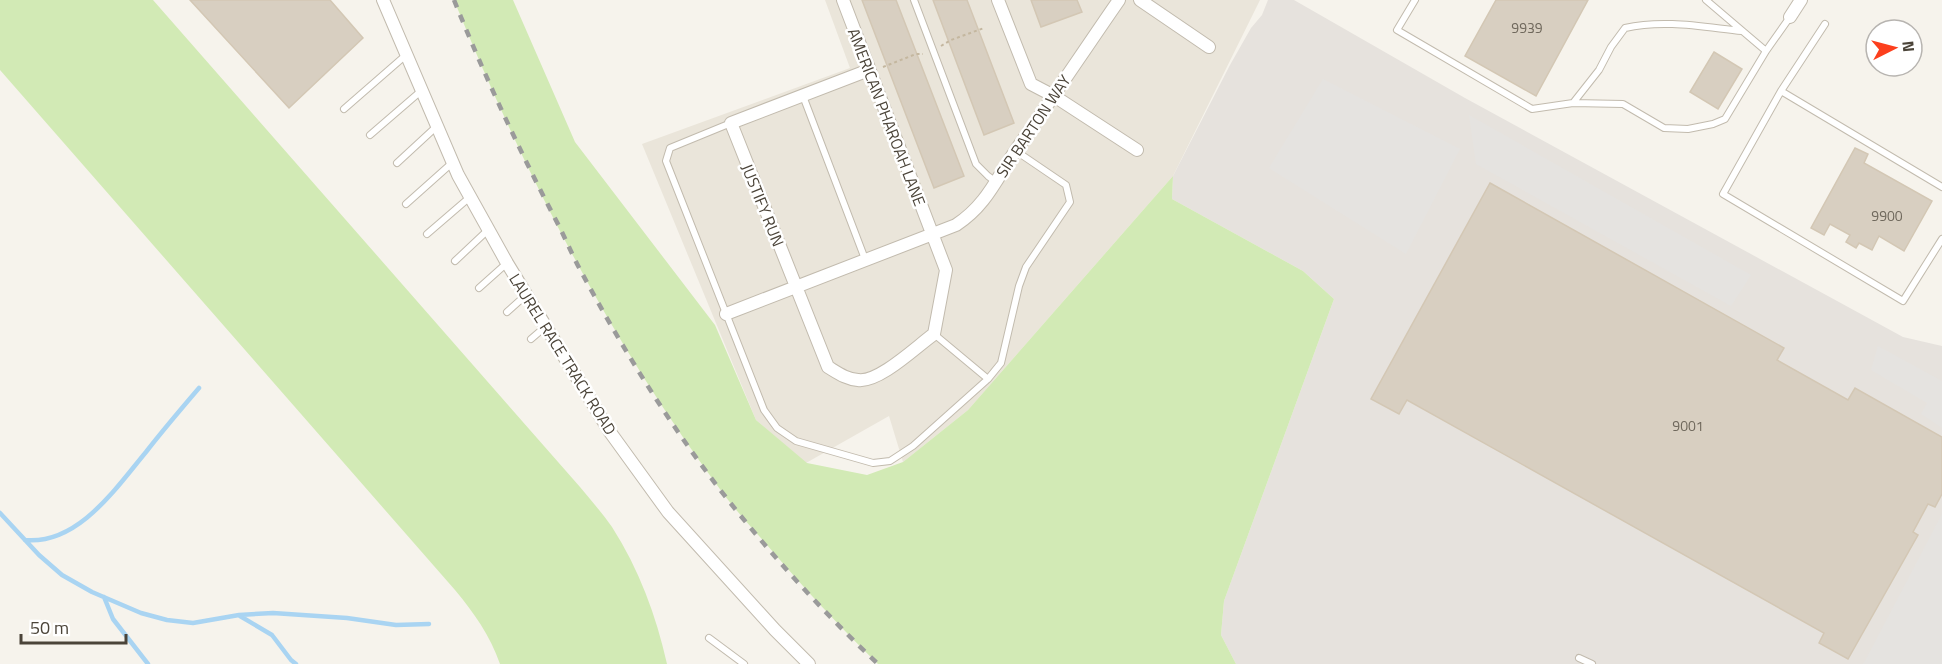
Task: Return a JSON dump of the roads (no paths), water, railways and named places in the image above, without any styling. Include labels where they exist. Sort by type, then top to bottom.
[{"type":"street","name":"LAUREL RACE TRACK ROAD","points":[[382,0],[452,162],[507,263],[610,432],[668,512],[775,630],[809,664]]},
{"type":"street","name":"AMERICAN PHAROAH LANE","points":[[843,0],[874,69],[946,270],[934,334]]},
{"type":"street","points":[[998,0],[1031,84],[1054,96],[1137,150]]},
{"type":"street","name":"SIR BARTON WAY","points":[[726,314],[956,225],[970,216],[981,204],[1119,0]]},
{"type":"street","points":[[1140,0],[1209,47]]},
{"type":"street","points":[[1790,17],[1801,0]]},
{"type":"street","points":[[731,123],[874,69]]},
{"type":"street","name":"JUSTIFY RUN","points":[[731,123],[828,367],[844,377],[861,381],[879,375],[934,334]]},
{"type":"lane","points":[[914,0],[976,164],[996,182]]},
{"type":"lane","points":[[1415,0],[1397,30],[1532,109],[1573,103],[1623,104],[1664,128],[1688,129],[1725,119],[1766,51],[1790,17]]},
{"type":"lane","points":[[1706,0],[1766,51]]},
{"type":"lane","points":[[1573,103],[1599,70],[1624,28],[1645,24],[1678,24],[1742,32]]},
{"type":"lane","points":[[1825,24],[1781,91],[1723,194],[1903,301],[1942,239]]},
{"type":"lane","points":[[344,110],[406,54]]},
{"type":"lane","points":[[370,135],[422,91]]},
{"type":"lane","points":[[1781,91],[1942,187]]},
{"type":"lane","points":[[802,95],[865,260]]},
{"type":"lane","points":[[731,123],[670,148],[666,161],[764,411],[777,428],[796,441],[873,463],[890,461],[913,446],[988,379],[1001,363],[1018,286],[1026,267],[1070,202],[1066,185],[1016,150]]},
{"type":"lane","points":[[397,163],[437,126]]},
{"type":"lane","points":[[406,204],[452,162]]},
{"type":"lane","points":[[427,234],[470,196]]},
{"type":"lane","points":[[455,261],[488,230]]},
{"type":"lane","points":[[479,288],[507,263]]},
{"type":"lane","points":[[507,312],[526,295]]},
{"type":"lane","points":[[531,339],[545,327]]},
{"type":"lane","points":[[934,334],[988,379]]},
{"type":"lane","points":[[709,638],[744,664]]},
{"type":"lane","points":[[1579,658],[1592,664]]},
{"type":"waterway","points":[[25,540],[44,539],[62,533],[79,524],[94,511],[122,482],[199,388]]},
{"type":"waterway","points":[[0,513],[39,555],[62,575],[92,592],[141,613],[167,620],[193,623],[239,615],[273,613],[347,618],[396,625],[429,624]]},
{"type":"waterway","points":[[104,597],[113,619],[148,664]]},
{"type":"waterway","points":[[240,616],[272,635],[296,664]]},
{"type":"railway","points":[[454,0],[530,170],[577,263],[651,391],[688,446],[745,522],[819,605],[878,664]]}]
